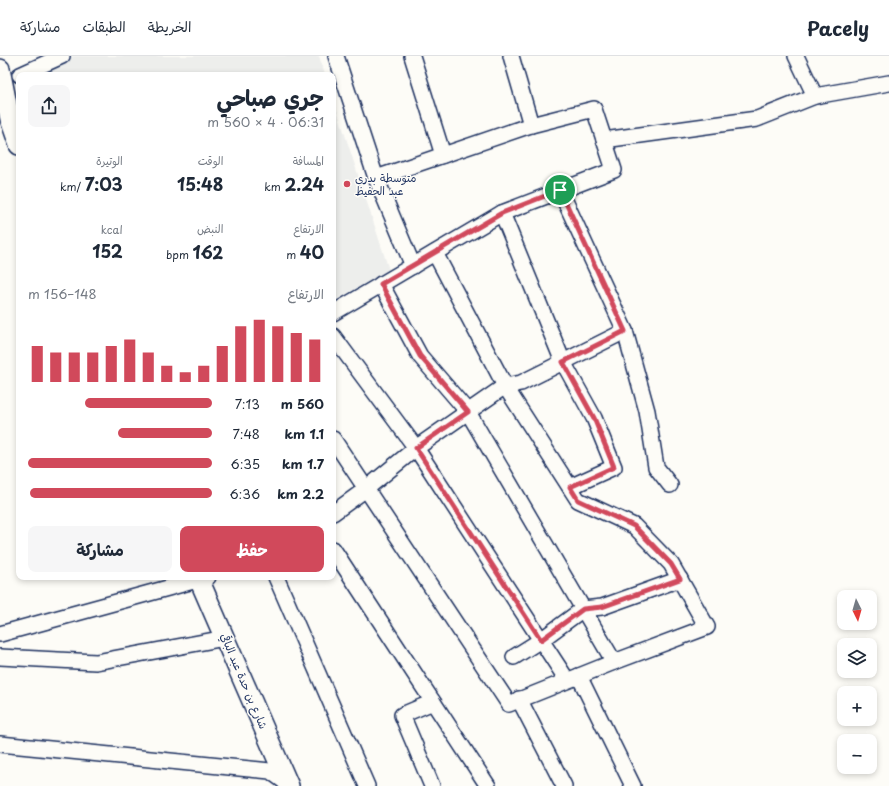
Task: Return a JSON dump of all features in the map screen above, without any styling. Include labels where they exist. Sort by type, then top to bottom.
[{"type":"street","points":[[336,56],[376,178],[413,266]]},
{"type":"street","points":[[412,56],[443,155]]},
{"type":"street","points":[[511,56],[531,125]]},
{"type":"street","points":[[796,56],[815,96]]},
{"type":"street","points":[[18,72],[57,57]]},
{"type":"street","points":[[10,75],[10,119],[16,136]]},
{"type":"street","points":[[604,140],[757,119],[815,96],[889,83]]},
{"type":"street","points":[[336,311],[502,213],[614,170],[594,109],[531,125],[376,178]]},
{"type":"street","points":[[560,190],[625,331],[647,411],[656,466],[670,485]]},
{"type":"street","points":[[502,213],[563,362],[594,418],[614,467],[570,487]]},
{"type":"street","points":[[336,444],[509,704],[707,627],[671,564],[634,526],[578,500],[505,386],[435,253]]},
{"type":"street","points":[[381,284],[420,356],[468,412],[614,662]]},
{"type":"street","points":[[336,511],[366,489],[416,448],[505,386],[521,383],[625,331]]},
{"type":"street","points":[[336,340],[416,448],[541,640],[573,678],[633,786]]},
{"type":"street","points":[[336,554],[488,786]]},
{"type":"street","points":[[514,657],[541,640],[583,609],[602,607],[680,579]]},
{"type":"street","points":[[0,634],[195,580]]},
{"type":"street","name":"شارع بن حدة عبد الباقي","points":[[203,580],[225,638],[268,737],[282,785]]},
{"type":"street","points":[[277,580],[367,786]]},
{"type":"street","points":[[0,657],[96,662],[225,638]]},
{"type":"street","points":[[519,700],[564,786]]},
{"type":"street","points":[[432,786],[402,715],[433,702]]},
{"type":"street","points":[[268,737],[270,771],[282,785]]},
{"type":"street","points":[[0,744],[270,771]]},
{"type":"shaded area","points":[[73,56],[319,56],[324,72],[33,72]]},
{"type":"shaded area","name":"متوسطة بدري عبد الحفيظ","points":[[336,107],[389,270],[336,299]]},
{"type":"place","name":"متوسطة بدري عبد الحفيظ","points":[[347,184]]},
{"type":"route","points":[[560,190],[625,331],[563,362],[594,418],[614,467],[570,487],[578,500],[634,526],[671,564],[680,579],[602,607],[583,609],[541,640],[416,448],[468,412],[420,356],[381,284],[502,213],[560,190]]}]
